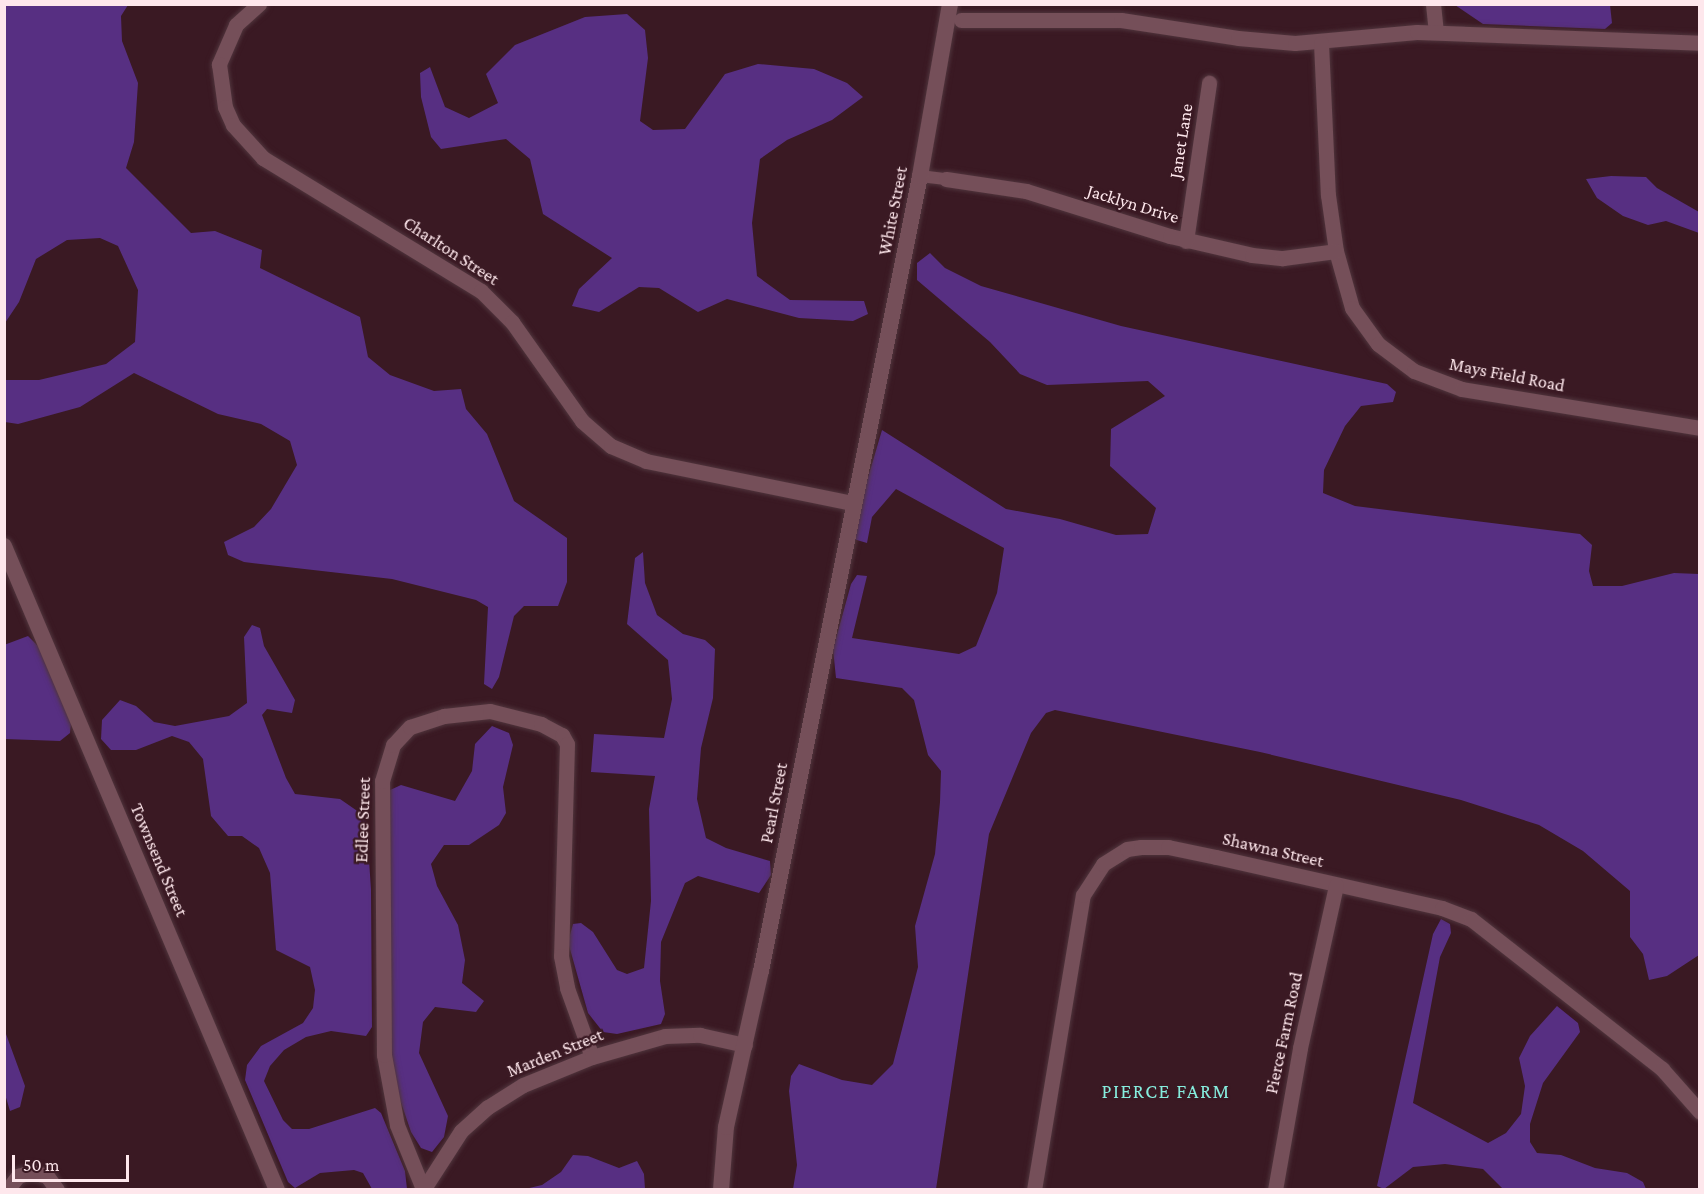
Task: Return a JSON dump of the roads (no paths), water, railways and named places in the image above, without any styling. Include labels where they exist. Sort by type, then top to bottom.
[{"type":"street","name":"Charlton Street","points":[[259,4],[236,25],[219,64],[225,108],[233,125],[263,158],[481,291],[512,322],[582,421],[621,452],[646,460],[853,503]]},
{"type":"street","points":[[1433,4],[1436,32]]},
{"type":"street","points":[[953,15],[1120,20],[1238,39],[1321,43],[1436,32],[1700,44]]},
{"type":"street","name":"White Street","points":[[869,424],[953,15]]},
{"type":"street","name":"Mays Field Road","points":[[1321,43],[1328,195],[1336,251],[1346,294],[1359,321],[1378,344],[1414,371],[1462,389],[1700,428]]},
{"type":"street","name":"Janet Lane","points":[[1186,240],[1209,83]]},
{"type":"street","name":"Jacklyn Drive","points":[[920,176],[1026,191],[1186,240],[1266,257],[1336,251]]},
{"type":"street","name":"Pearl Street","points":[[720,1190],[726,1127],[745,1046],[869,424]]},
{"type":"street","name":"Townsend Street","points":[[4,546],[277,1190]]},
{"type":"street","name":"Edlee Street","points":[[423,1189],[397,1125],[384,1055],[382,781],[393,745],[410,727],[444,716],[490,711],[541,724],[562,735],[567,744],[561,956],[567,988],[592,1058]]},
{"type":"street","name":"Shawna Street","points":[[1034,1190],[1079,910],[1088,883],[1103,864],[1127,849],[1154,846],[1442,908],[1479,924],[1662,1069],[1700,1112]]},
{"type":"street","name":"Pierce Farm Road","points":[[1275,1190],[1300,1048],[1336,885]]},
{"type":"street","name":"Marden Street","points":[[423,1189],[461,1131],[488,1107],[523,1085],[592,1058],[648,1040],[680,1034],[745,1046]]},
{"type":"street","points":[[7,1190],[18,1176],[31,1172],[47,1176],[57,1190]]},
{"type":"district","name":"PIERCE FARM","points":[[1166,1091]]}]
